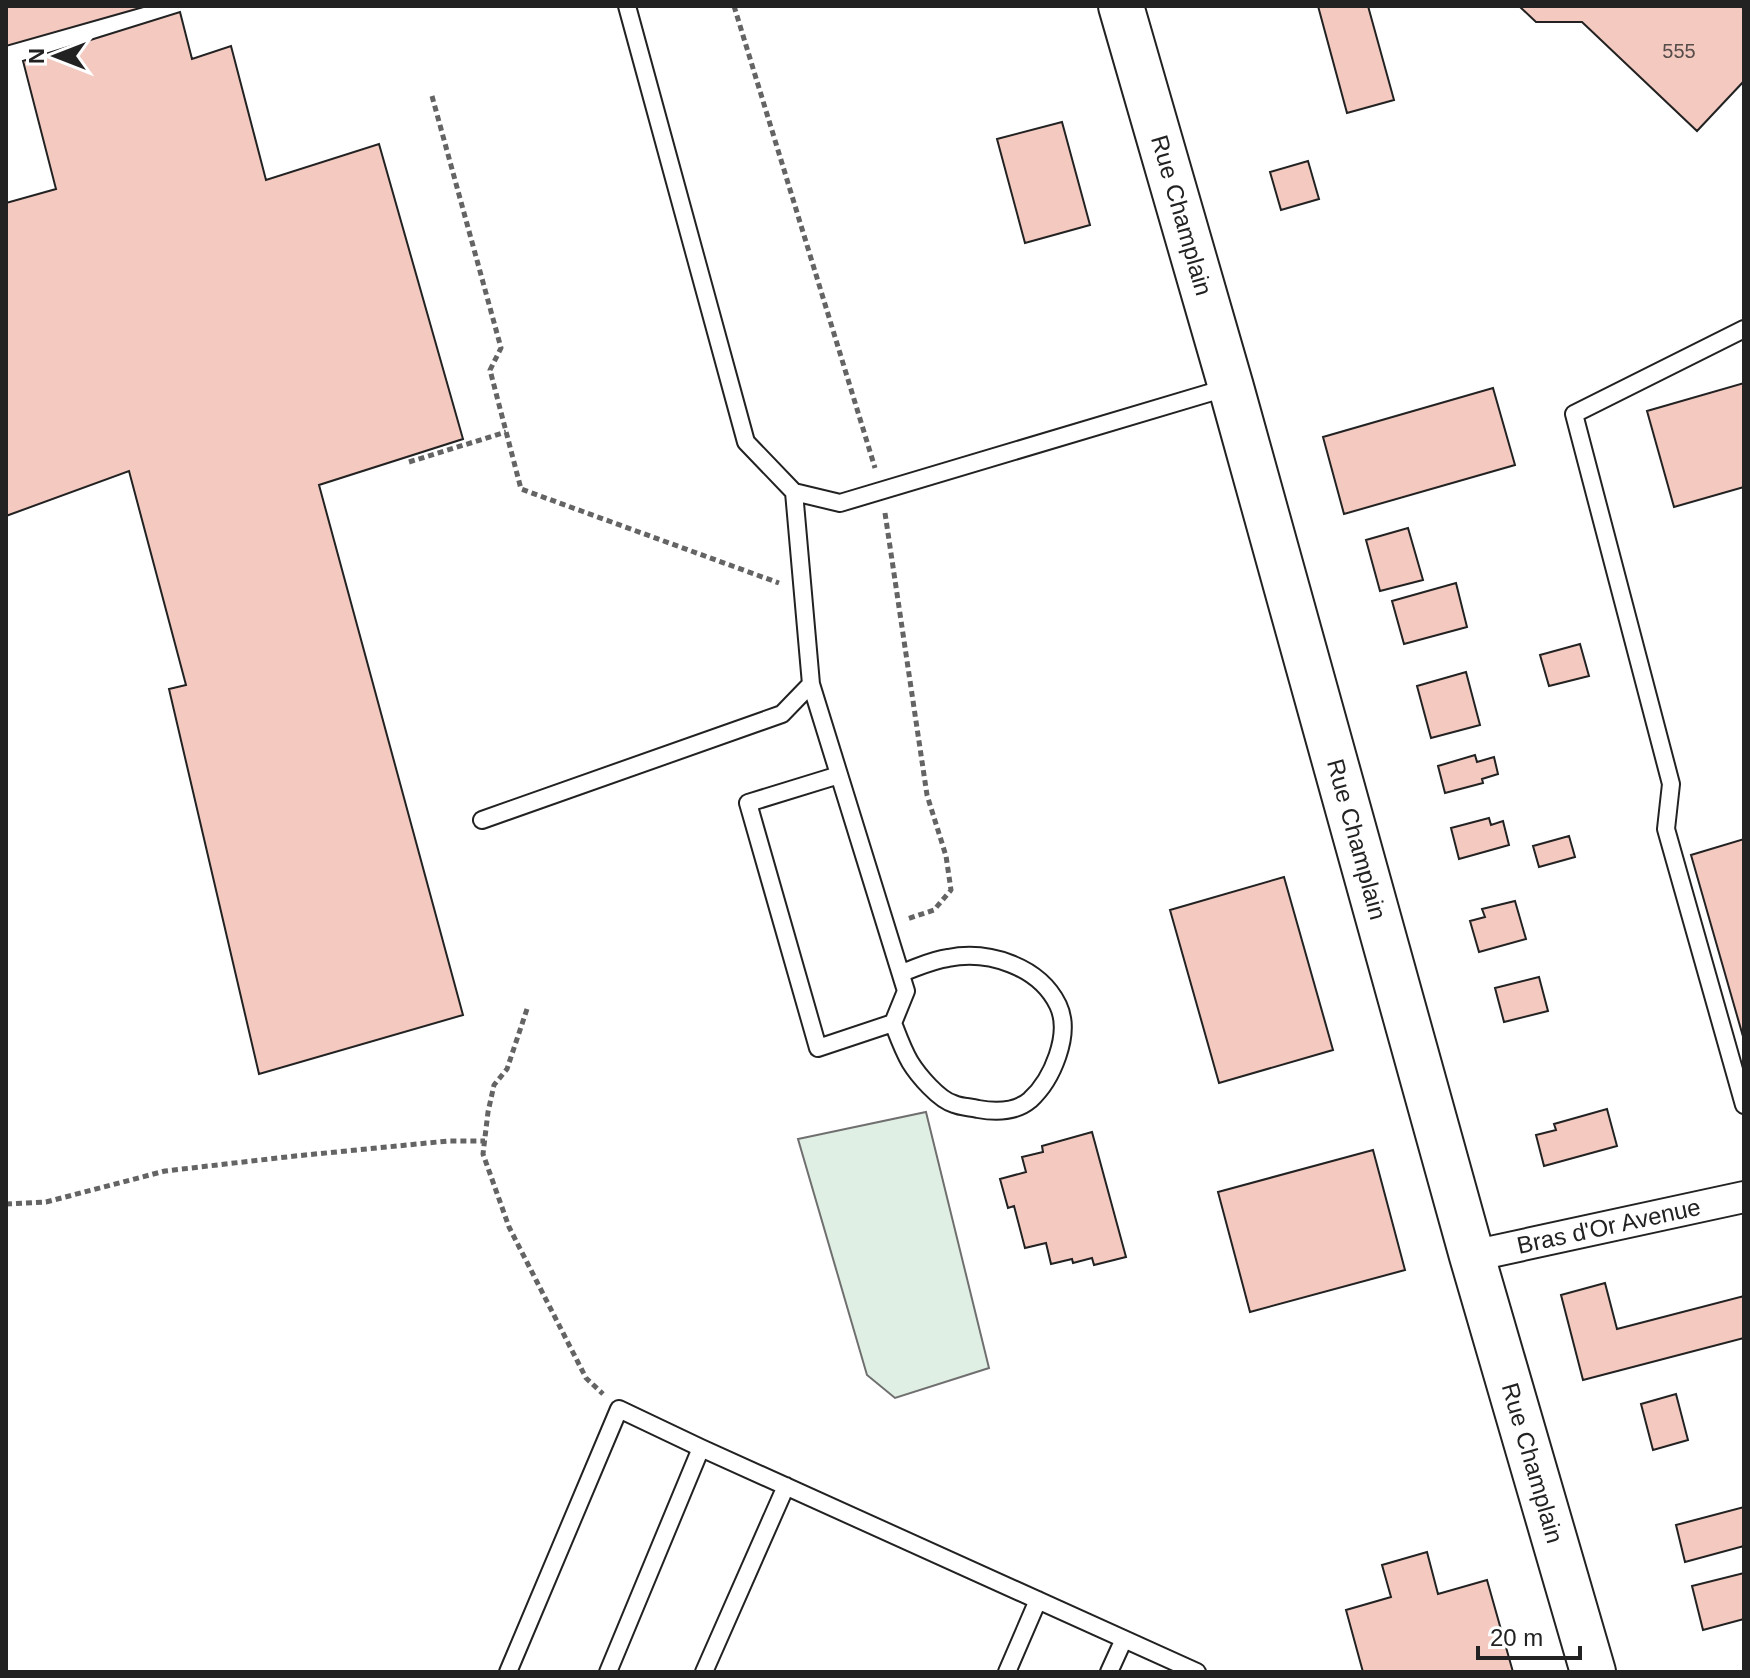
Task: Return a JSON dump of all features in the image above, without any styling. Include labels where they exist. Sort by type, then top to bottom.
[{"type":"main road","name":"Rue Champlain","points":[[1121,6],[1231,387],[1472,1256],[1593,1672]]},
{"type":"street","name":"Bras d'Or Avenue","points":[[1472,1256],[1744,1197]]},
{"type":"lane","points":[[627,6],[746,442],[794,492],[840,503],[1231,387]]},
{"type":"lane","points":[[1744,329],[1574,414],[1671,784],[1666,829],[1744,1105]]},
{"type":"lane","points":[[794,492],[811,684],[906,991],[893,1023],[910,1062],[930,1087],[951,1104],[1007,1111],[1029,1102],[1056,1061],[1063,1032],[1059,1007],[1039,979],[1011,963],[976,956],[947,958],[901,973]]},
{"type":"lane","points":[[482,820],[782,714],[811,684]]},
{"type":"lane","points":[[839,775],[748,803],[818,1048],[893,1023]]},
{"type":"lane","points":[[508,1672],[619,1409],[1197,1672]]},
{"type":"lane","points":[[608,1672],[701,1448]]},
{"type":"lane","points":[[704,1672],[786,1486]]},
{"type":"lane","points":[[1007,1672],[1038,1600]]},
{"type":"lane","points":[[1109,1672],[1124,1639]]},
{"type":"path","points":[[432,96],[501,348],[490,370],[521,489],[803,591]]},
{"type":"path","points":[[409,462],[506,432]]},
{"type":"path","points":[[527,1009],[507,1069],[494,1085],[483,1154],[509,1227],[586,1378],[619,1409]]},
{"type":"path","points":[[6,1204],[46,1202],[165,1171],[433,1143],[485,1141]]},
{"type":"green space","points":[[926,1112],[989,1368],[895,1398],[867,1375],[798,1139]]},
{"type":"building","points":[[6,6],[147,6],[6,46]]},
{"type":"building","points":[[1318,6],[1368,6],[1394,100],[1347,113]]},
{"type":"building","points":[[1519,6],[1741,6],[1744,9],[1744,81],[1697,131],[1582,22],[1536,22]]},
{"type":"building","points":[[180,12],[192,59],[231,46],[266,180],[379,144],[463,439],[319,485],[463,1015],[259,1074],[169,689],[186,685],[129,471],[6,516],[6,203],[56,189],[23,61]]},
{"type":"building","points":[[1062,122],[1090,225],[1025,243],[997,139]]},
{"type":"building","points":[[1308,161],[1319,199],[1281,210],[1270,172]]},
{"type":"building","points":[[1744,383],[1744,487],[1674,507],[1647,411]]},
{"type":"building","points":[[1493,388],[1515,465],[1344,514],[1323,437]]},
{"type":"building","points":[[1408,528],[1423,580],[1380,591],[1366,540]]},
{"type":"building","points":[[1456,583],[1467,627],[1404,644],[1392,601]]},
{"type":"building","points":[[1580,644],[1589,676],[1549,686],[1540,655]]},
{"type":"building","points":[[1466,672],[1480,725],[1431,738],[1417,686]]},
{"type":"building","points":[[1475,755],[1477,762],[1494,757],[1498,774],[1482,779],[1483,783],[1445,793],[1438,766]]},
{"type":"building","points":[[1489,818],[1491,825],[1503,821],[1509,845],[1459,859],[1451,828]]},
{"type":"building","points":[[1569,836],[1575,857],[1539,867],[1533,846]]},
{"type":"building","points":[[1744,839],[1744,1040],[1691,855]]},
{"type":"building","points":[[1284,877],[1333,1050],[1219,1083],[1170,910]]},
{"type":"building","points":[[1515,901],[1526,939],[1479,952],[1470,921],[1485,917],[1482,909]]},
{"type":"building","points":[[1539,977],[1548,1011],[1504,1022],[1495,988]]},
{"type":"building","points":[[1607,1109],[1617,1146],[1544,1166],[1536,1135],[1556,1130],[1554,1124]]},
{"type":"building","points":[[1092,1132],[1126,1257],[1094,1265],[1092,1258],[1051,1264],[1046,1243],[1025,1248],[1014,1206],[1008,1208],[1000,1179],[1026,1172],[1022,1157],[1043,1152],[1042,1146]]},
{"type":"building","points":[[1373,1150],[1405,1270],[1250,1312],[1218,1192]]},
{"type":"building","points":[[1605,1283],[1617,1329],[1744,1296],[1744,1338],[1583,1380],[1561,1295]]},
{"type":"building","points":[[1676,1394],[1688,1440],[1653,1450],[1641,1404]]},
{"type":"building","points":[[1744,1507],[1744,1546],[1685,1562],[1676,1525]]},
{"type":"building","points":[[1427,1552],[1438,1594],[1487,1580],[1513,1672],[1363,1672],[1346,1610],[1391,1597],[1382,1565]]},
{"type":"building","points":[[1744,1573],[1744,1619],[1703,1630],[1692,1586]]}]
